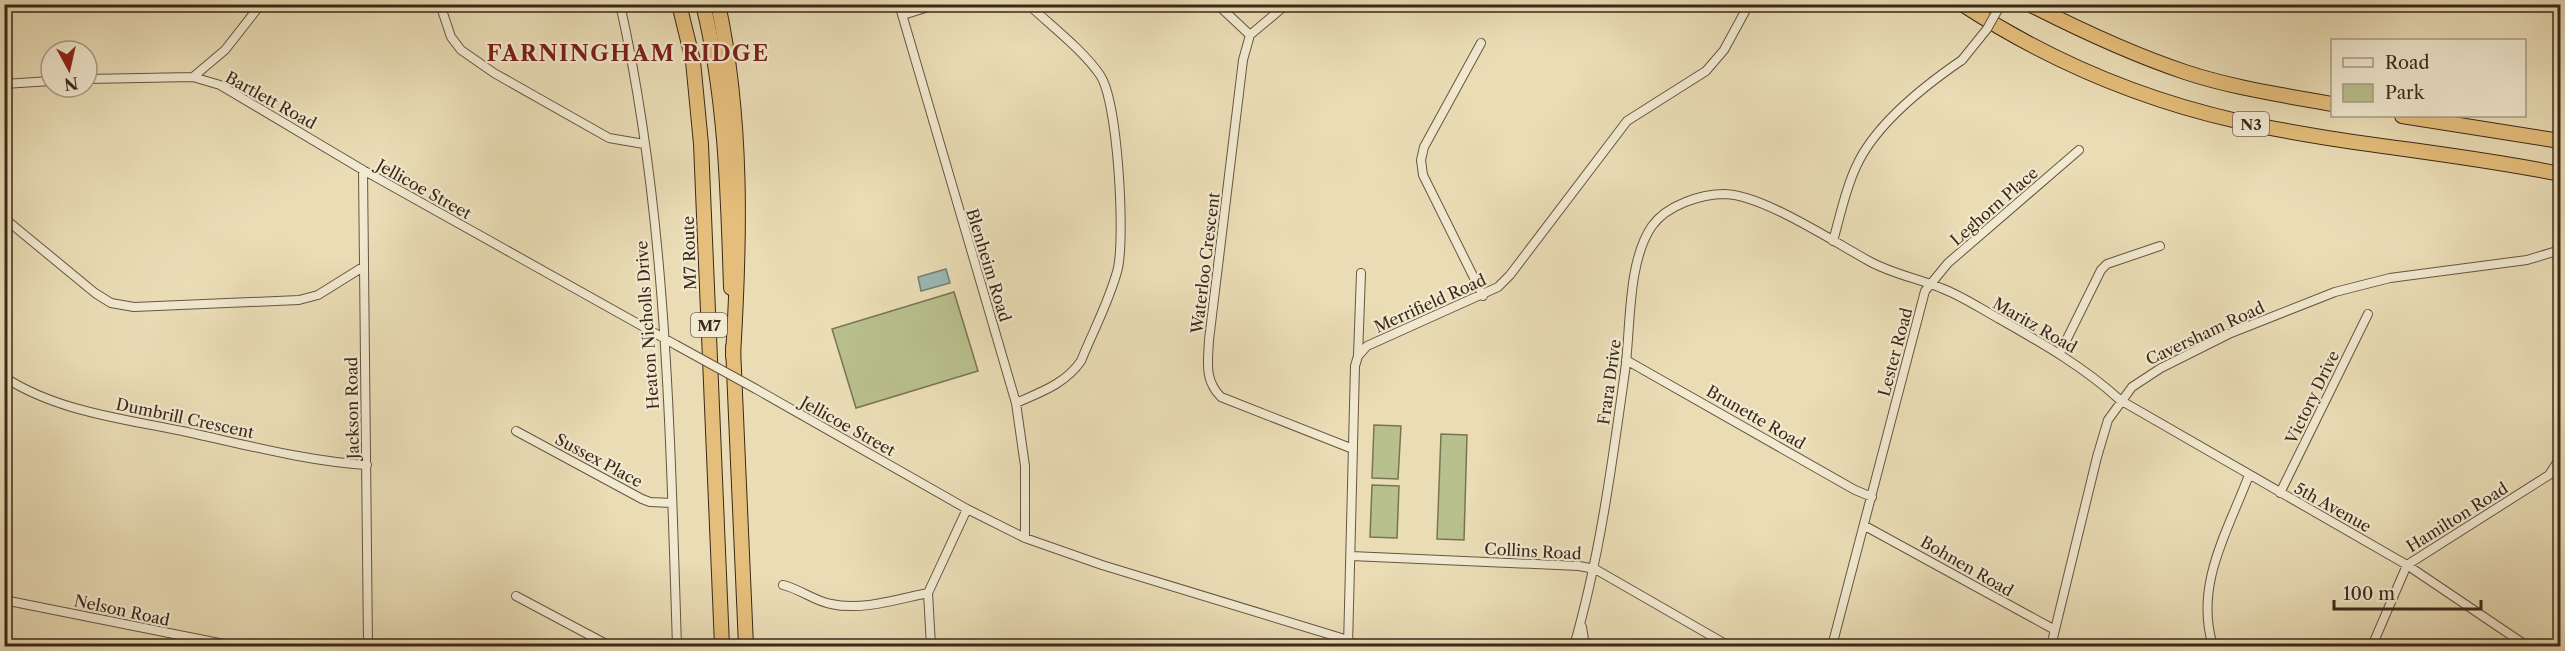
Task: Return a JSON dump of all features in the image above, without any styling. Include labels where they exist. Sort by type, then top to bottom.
[{"type":"highway","name":"M7 Route","points":[[680,4],[693,62],[701,144],[722,646]]},
{"type":"highway","name":"M7","points":[[703,4],[716,67],[723,130],[746,646]]},
{"type":"highway","points":[[718,4],[730,58],[736,152],[738,271],[733,356]]},
{"type":"highway","name":"N3","points":[[1962,4],[2050,55],[2107,80],[2176,104],[2236,121],[2291,132],[2560,174]]},
{"type":"highway","name":"N3","points":[[2029,4],[2121,49],[2187,72],[2250,90],[2331,104]]},
{"type":"highway","points":[[2408,117],[2560,141]]},
{"type":"street","points":[[193,77],[225,50],[261,4]]},
{"type":"street","points":[[440,4],[445,24],[456,43],[494,73],[609,138],[644,144]]},
{"type":"street","name":"Heaton Nicholls Drive","points":[[620,4],[644,144],[664,339],[677,646]]},
{"type":"street","points":[[861,4],[900,5]]},
{"type":"street","points":[[903,15],[938,4]]},
{"type":"street","points":[[1016,403],[1059,383],[1072,373],[1081,361],[1115,279],[1121,244],[1118,158],[1106,86],[1093,66],[1028,4]]},
{"type":"street","points":[[1217,4],[1250,35],[1287,4]]},
{"type":"street","name":"Merrifield Road","points":[[1358,356],[1367,346],[1483,296],[1510,275],[1627,120],[1706,71],[1716,62],[1749,4]]},
{"type":"street","points":[[1929,284],[1904,277],[1872,263],[1833,242],[1856,165],[1873,141],[1923,88],[1962,60],[1987,29],[2001,4]]},
{"type":"street","name":"Blenheim Road","points":[[900,5],[1016,403],[1025,466],[1025,538]]},
{"type":"street","name":"Waterloo Crescent","points":[[1250,35],[1243,60],[1209,340],[1207,374],[1210,383],[1221,397],[1353,449]]},
{"type":"street","points":[[1481,43],[1424,147],[1420,160],[1424,175],[1483,296]]},
{"type":"street","name":"Bartlett Road","points":[[99,79],[193,77],[220,85],[363,170]]},
{"type":"street","points":[[4,84],[39,82]]},
{"type":"street","name":"Leghorn Place","points":[[1929,284],[1948,263],[2079,150]]},
{"type":"street","name":"Jackson Road","points":[[363,170],[368,646]]},
{"type":"street","name":"Jellicoe Street","points":[[363,170],[968,509],[1025,538],[1102,565],[1359,646]]},
{"type":"street","name":"Frara Drive","points":[[1574,646],[1595,569],[1626,360],[1637,262],[1653,225],[1668,210],[1695,198],[1724,194],[1759,202],[1833,242]]},
{"type":"street","points":[[4,218],[96,293],[111,303],[134,307],[299,300],[318,295],[363,267]]},
{"type":"street","points":[[2060,353],[2101,270],[2108,264],[2160,246]]},
{"type":"street","name":"Caversham Road","points":[[2051,646],[2108,420],[2120,400],[2132,387],[2160,368],[2231,333],[2335,292],[2390,278],[2527,260],[2560,250]]},
{"type":"street","points":[[1348,644],[1352,556],[1353,403],[1358,356],[1361,273]]},
{"type":"street","name":"Maritz Road","points":[[1929,284],[1941,288],[2060,353],[2120,400]]},
{"type":"street","name":"Lester Road","points":[[1832,646],[1919,311],[1929,284]]},
{"type":"street","name":"Victory Drive","points":[[2280,493],[2368,314]]},
{"type":"street","name":"Brunette Road","points":[[1626,360],[1855,490],[1872,497]]},
{"type":"street","name":"Dumbrill Crescent","points":[[4,376],[47,400],[82,410],[287,454],[367,465]]},
{"type":"street","name":"5th Avenue","points":[[2120,400],[2407,565],[2527,646]]},
{"type":"street","name":"Sussex Place","points":[[516,431],[650,502],[672,503]]},
{"type":"street","name":"Hamilton Road","points":[[2373,646],[2407,565],[2549,475],[2560,458]]},
{"type":"street","points":[[2213,646],[2206,612],[2209,575],[2248,475]]},
{"type":"street","points":[[931,646],[928,593],[968,509]]},
{"type":"street","name":"Bohnen Road","points":[[1865,526],[2055,630]]},
{"type":"street","name":"Collins Road","points":[[1352,556],[1579,566],[1595,569],[1729,646]]},
{"type":"street","points":[[783,585],[797,588],[829,604],[846,606],[928,593]]},
{"type":"street","points":[[516,596],[610,646]]},
{"type":"street","name":"Nelson Road","points":[[4,600],[234,646]]},
{"type":"street","name":"Frara Drive","points":[[1581,623],[1585,646]]},
{"type":"green space","points":[[954,292],[978,371],[856,408],[832,329]]},
{"type":"green space","points":[[1374,425],[1401,426],[1398,479],[1372,478]]},
{"type":"green space","points":[[1441,434],[1467,435],[1464,540],[1437,539]]},
{"type":"green space","points":[[1372,485],[1399,486],[1397,538],[1370,537]]},
{"type":"water","points":[[946,269],[950,283],[921,291],[918,277]]},
{"type":"district","name":"FARNINGHAM RIDGE","points":[[628,53]]}]
